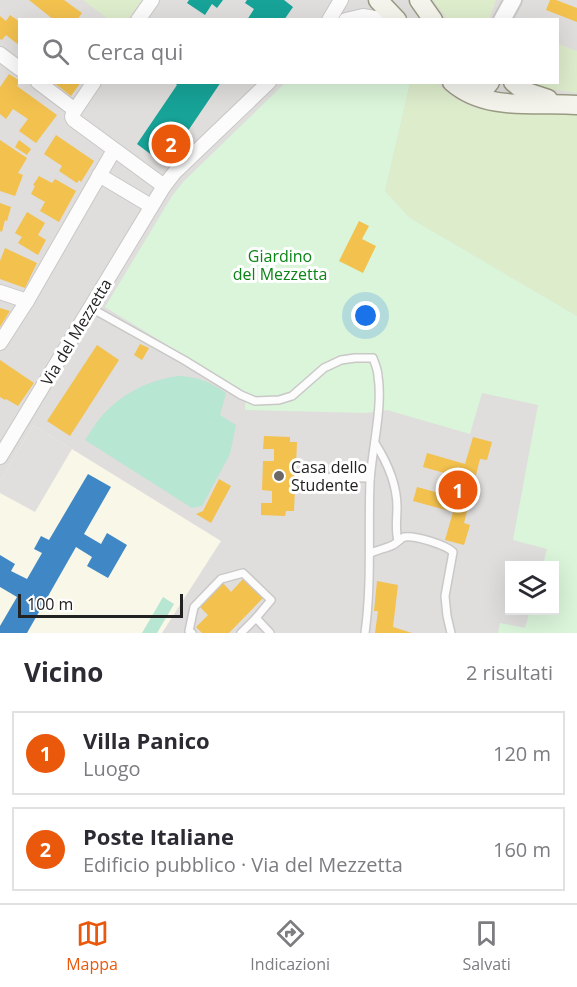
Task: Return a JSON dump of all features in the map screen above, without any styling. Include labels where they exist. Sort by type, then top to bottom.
[{"type":"main road","points":[[378,0],[395,18]]},
{"type":"main road","points":[[419,0],[432,18]]},
{"type":"main road","points":[[457,86],[480,90],[489,84]]},
{"type":"main road","points":[[515,84],[524,91],[569,104]]},
{"type":"main road","points":[[457,86],[477,97],[501,102],[569,104]]},
{"type":"street","points":[[139,18],[152,0]]},
{"type":"street","points":[[330,18],[341,0]]},
{"type":"street","points":[[502,18],[513,0]]},
{"type":"street","points":[[508,18],[513,0]]},
{"type":"street","points":[[354,18],[363,16],[374,18]]},
{"type":"street","points":[[0,54],[18,68]]},
{"type":"street","points":[[41,84],[75,110]]},
{"type":"street","points":[[93,84],[75,110],[72,116],[74,121],[164,186]]},
{"type":"street","name":"Via del Mezzetta","points":[[0,457],[164,186],[175,172],[267,84]]},
{"type":"street","points":[[0,343],[27,301],[114,150]]},
{"type":"street","points":[[99,175],[151,206]]},
{"type":"street","points":[[0,292],[27,301]]},
{"type":"lane","points":[[91,308],[255,401],[279,400],[292,396],[324,368],[342,360],[373,358],[378,375],[379,395],[370,478],[369,607],[366,633]]},
{"type":"lane","points":[[374,442],[380,450],[395,489],[398,541]]},
{"type":"lane","points":[[303,477],[370,478]]},
{"type":"lane","points":[[370,553],[406,537],[422,539],[453,552],[445,596],[451,633]]},
{"type":"lane","points":[[192,633],[189,631],[194,607],[221,579],[243,573],[272,600],[241,633]]},
{"type":"lane","points":[[256,618],[270,633]]},
{"type":"shaded area","points":[[0,0],[577,0],[577,633],[0,633]]},
{"type":"shaded area","points":[[33,425],[221,541],[162,633],[0,633],[0,481]]},
{"type":"shaded area","points":[[33,425],[72,449],[35,512],[0,493],[0,481]]},
{"type":"green space","points":[[83,0],[142,0],[129,18],[107,18]]},
{"type":"green space","points":[[433,0],[496,0],[489,18],[446,18]]},
{"type":"green space","points":[[559,44],[577,51],[577,93],[531,84],[559,84]]},
{"type":"green space","name":"Giardino del Mezzetta","points":[[284,84],[410,84],[385,191],[410,218],[577,316],[577,633],[498,633],[500,623],[525,628],[529,615],[559,615],[559,561],[544,561],[547,549],[513,540],[538,405],[482,393],[470,434],[387,410],[366,413],[245,410],[246,393],[105,307],[172,196],[184,181]]},
{"type":"green space","points":[[410,84],[438,84],[456,99],[479,109],[577,115],[577,316],[410,218],[385,191]]},
{"type":"green space","points":[[178,376],[203,380],[226,393],[220,415],[236,425],[230,454],[202,506],[192,508],[85,440],[103,415],[131,392],[165,378]]},
{"type":"green space","points":[[163,597],[174,604],[157,633],[142,633]]},
{"type":"building: Abitazioni","points":[[29,0],[64,0],[82,13],[78,18],[52,18]]},
{"type":"building: Abitazioni","points":[[550,0],[577,8],[577,22],[546,10]]},
{"type":"building: Abitazioni","points":[[10,15],[18,21],[18,44],[6,35],[2,40],[0,39],[0,16],[6,21]]},
{"type":"building: Abitazioni","points":[[9,74],[18,80],[17,86],[57,115],[36,143],[19,131],[28,119],[13,109],[6,119],[0,114],[0,87]]},
{"type":"building: Abitazioni","points":[[56,84],[80,84],[71,96]]},
{"type":"building: Abitazioni","points":[[56,135],[94,161],[81,182],[79,180],[77,183],[59,171],[62,166],[44,154]]},
{"type":"building: Abitazioni","points":[[0,140],[27,158],[18,173],[23,175],[15,196],[0,191]]},
{"type":"building: Abitazioni","points":[[19,140],[31,149],[27,155],[15,147]]},
{"type":"building: Abitazioni","points":[[39,176],[52,183],[55,179],[76,191],[59,222],[40,211],[45,202],[31,194],[35,186],[33,185]]},
{"type":"building: Abitazioni","points":[[0,203],[11,207],[2,232],[0,231]]},
{"type":"building: Abitazioni","points":[[27,212],[45,223],[38,235],[46,240],[38,255],[18,243],[22,237],[15,233]]},
{"type":"building: Abitazioni","points":[[359,221],[369,226],[362,239],[376,246],[363,273],[339,261]]},
{"type":"building: Abitazioni","points":[[5,248],[37,263],[25,288],[0,279],[0,261]]},
{"type":"building: Abitazioni","points":[[0,308],[10,311],[0,327]]},
{"type":"building: Abitazioni","points":[[140,344],[149,348],[142,360],[134,355]]},
{"type":"building: Abitazioni","points":[[97,345],[119,360],[70,436],[47,421]]},
{"type":"building: Abitazioni","points":[[0,360],[34,383],[18,406],[0,397]]},
{"type":"building: Abitazioni","name":"Casa dello Studente","points":[[264,436],[290,437],[290,442],[297,442],[294,511],[286,511],[285,516],[261,515],[261,503],[272,503],[272,491],[262,490],[263,461],[274,461],[274,449],[263,449]]},
{"type":"building: Abitazioni","points":[[473,437],[492,442],[487,460],[480,459],[464,523],[470,525],[464,545],[445,540],[453,512],[413,501],[417,487],[443,494],[448,474],[423,467],[427,453],[465,464]]},
{"type":"building: Abitazioni","points":[[219,479],[231,486],[211,523],[196,514],[203,511]]},
{"type":"building: Abitazioni","points":[[243,579],[263,598],[229,633],[202,633],[196,627],[208,615],[200,607],[223,583],[231,592]]},
{"type":"building: Abitazioni","points":[[377,581],[398,585],[393,627],[412,633],[375,633],[378,611],[374,611]]},
{"type":"building: Scuole","points":[[88,474],[111,487],[84,534],[101,544],[107,533],[127,545],[108,578],[87,566],[92,557],[76,547],[27,633],[0,633],[0,626],[17,597],[0,587],[0,555],[15,564],[11,571],[27,579],[42,553],[34,549],[41,536],[49,540]]},
{"type":"building: Pubblico","points":[[189,0],[223,0],[217,8],[212,4],[205,15],[187,3]]},
{"type":"building: Pubblico","points":[[247,0],[284,0],[293,7],[285,18],[248,18],[254,9],[245,3]]},
{"type":"building: Pubblico","points":[[220,84],[173,153],[169,150],[161,162],[137,144],[177,85]]},
{"type":"place","name":"Poste Italiane","points":[[171,144]]},
{"type":"place","name":"Casa dello Studente","points":[[279,476]]},
{"type":"place","name":"Villa Panico","points":[[458,490]]}]
